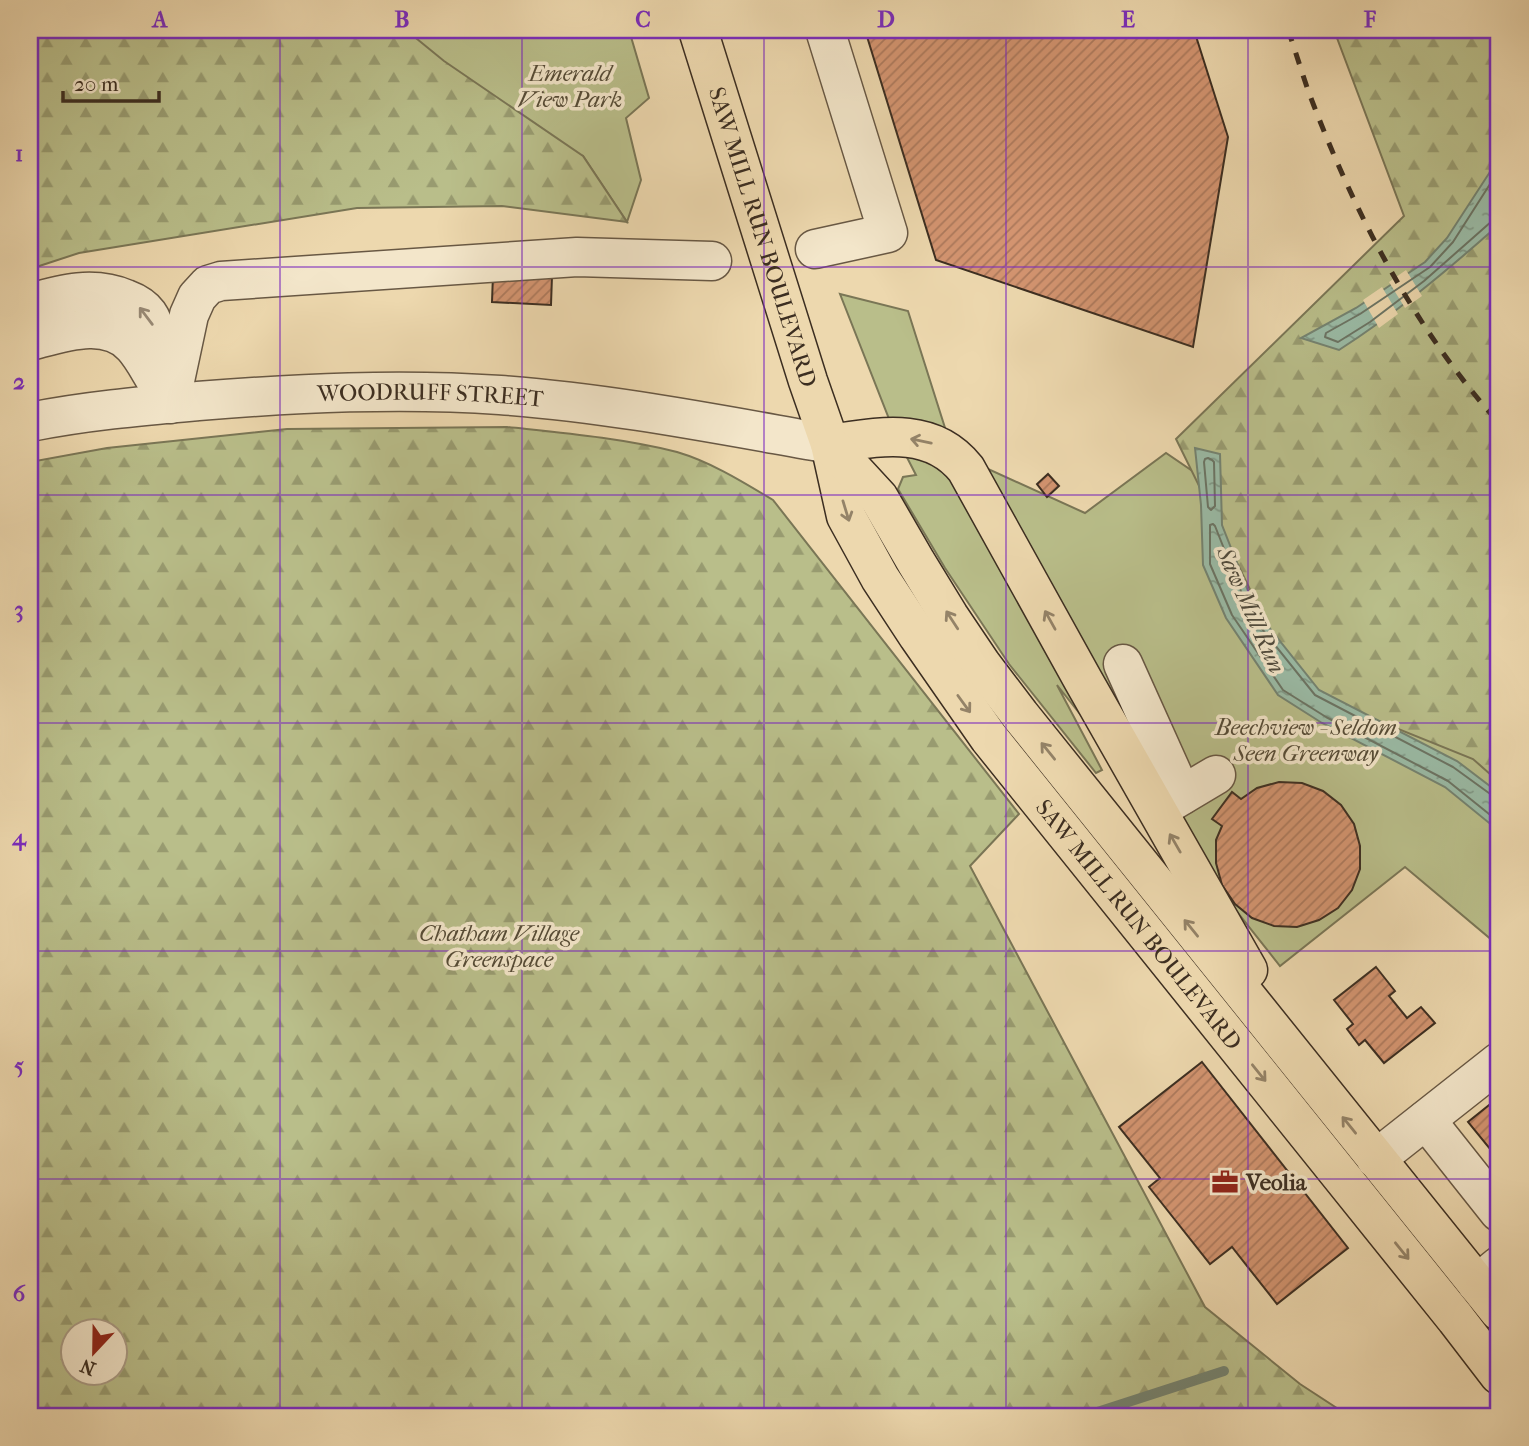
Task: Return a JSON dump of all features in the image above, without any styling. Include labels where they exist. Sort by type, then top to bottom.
[{"type":"highway","name":"SAW MILL RUN BOULEVARD","points":[[698,30],[830,444],[846,516],[880,578],[989,738],[1499,1375]]},
{"type":"highway","points":[[830,444],[894,436],[932,443],[956,457],[966,469],[1083,680],[1169,803],[1306,1072]]},
{"type":"highway","name":"SAW MILL RUN BOULEVARD","points":[[830,444],[879,498],[949,616],[1020,715],[1376,1159],[1492,1287]]},
{"type":"street","points":[[816,249],[888,233],[825,30]]},
{"type":"street","points":[[170,404],[189,315],[202,291],[208,285],[221,281],[577,257],[712,261]]},
{"type":"street","points":[[30,303],[77,291],[97,291],[117,295],[135,303],[148,313],[154,327],[170,404]]},
{"type":"street","points":[[30,341],[62,333],[96,329],[110,331],[133,345],[170,404]]},
{"type":"street","name":"WOODRUFF STREET","points":[[30,422],[97,411],[239,398],[440,392],[616,407],[830,444]]},
{"type":"street","points":[[1123,664],[1169,803],[1216,775]]},
{"type":"street","points":[[1376,1159],[1499,1062]]},
{"type":"street","points":[[1426,1120],[1499,1212]]},
{"type":"green space","name":"Emerald View Park","points":[[30,30],[629,30],[649,98],[626,118],[641,180],[627,222],[583,156]]},
{"type":"green space","points":[[30,30],[406,30],[444,61],[583,156],[627,222],[502,206],[357,208],[79,253],[30,269]]},
{"type":"green space","points":[[1334,30],[1499,30],[1499,782],[1473,759],[1299,689],[1176,439],[1404,216]]},
{"type":"green space","name":"Beechview - Seldom Seen Greenway","points":[[840,294],[908,311],[953,453],[1085,513],[1166,453],[1499,680],[1499,946],[1405,867],[1280,966],[1057,685],[1102,770],[1096,773],[1009,664],[945,568],[898,489],[903,477],[916,475],[895,434]]},
{"type":"green space","name":"Chatham Village Greenspace","points":[[507,427],[613,440],[677,452],[726,473],[773,500],[1019,814],[970,866],[1205,1307],[1300,1384],[1349,1416],[30,1416],[30,462],[107,448],[287,429]]},
{"type":"water","points":[[1499,158],[1499,223],[1494,229],[1419,292],[1339,350],[1301,338],[1356,308],[1425,262],[1447,238]]},
{"type":"water","name":"Saw Mill Run","points":[[1195,448],[1220,454],[1222,525],[1256,611],[1319,690],[1457,761],[1499,793],[1499,831],[1445,787],[1322,723],[1278,695],[1226,618],[1203,565]]},
{"type":"pier","points":[[1406,270],[1422,296],[1405,308],[1389,282]]},
{"type":"pier","points":[[1382,287],[1398,314],[1379,328],[1363,300]]},
{"type":"building","points":[[865,30],[1194,30],[1228,137],[1193,347],[936,260]]},
{"type":"building","points":[[493,274],[552,276],[551,305],[492,302]]},
{"type":"building","points":[[1048,474],[1059,486],[1047,497],[1037,484]]},
{"type":"building","points":[[1279,782],[1302,783],[1323,791],[1341,805],[1354,824],[1360,846],[1360,869],[1352,890],[1338,908],[1319,920],[1297,927],[1274,926],[1252,918],[1235,904],[1222,885],[1216,863],[1216,840],[1222,826],[1212,819],[1232,792],[1241,799],[1257,788]]},
{"type":"building","points":[[1376,967],[1395,991],[1389,996],[1407,1018],[1421,1007],[1435,1023],[1384,1063],[1365,1040],[1359,1045],[1347,1029],[1353,1024],[1334,1000]]},
{"type":"building","name":"Veolia","points":[[1202,1062],[1348,1248],[1277,1304],[1232,1247],[1210,1264],[1149,1187],[1160,1178],[1119,1127]]},
{"type":"building","points":[[1499,1097],[1499,1160],[1468,1122]]},
{"type":"waterway","points":[[1085,1416],[1224,1371]]},
{"type":"railway","points":[[1288,30],[1331,149],[1392,273],[1442,351],[1499,423]]},
{"type":"place","name":"Veolia","points":[[1225,1182]]}]
